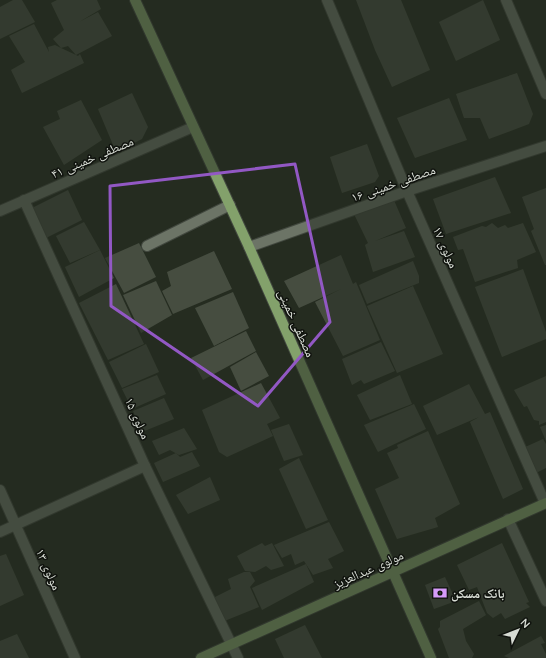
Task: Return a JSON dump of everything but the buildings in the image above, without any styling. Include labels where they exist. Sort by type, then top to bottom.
[{"type":"main road","name":"مصطفی خمینی","points":[[135,0],[249,247],[432,658]]},
{"type":"main road","name":"مولوی عبدالعزیز","points":[[201,658],[546,503]]},
{"type":"street","name":"مولوی ۱۷","points":[[327,0],[407,191],[546,503]]},
{"type":"street","points":[[506,0],[546,94]]},
{"type":"street","name":"مصطفی خمینی ۴۱","points":[[0,211],[193,127]]},
{"type":"street","name":"مصطفی خمینی ۱۶","points":[[249,247],[407,191],[546,146]]},
{"type":"street","name":"مولوی ۱۵","points":[[24,200],[145,466],[238,658]]},
{"type":"street","points":[[147,246],[230,205]]},
{"type":"street","points":[[0,532],[145,466]]},
{"type":"street","name":"مولوی ۱۳","points":[[0,490],[75,658]]},
{"type":"street","points":[[508,519],[546,602]]},
{"type":"highlighted area","points":[[295,164],[330,322],[258,406],[111,306],[110,186]]},
{"type":"place","name":"بانک مسکن","points":[[440,593]]}]
